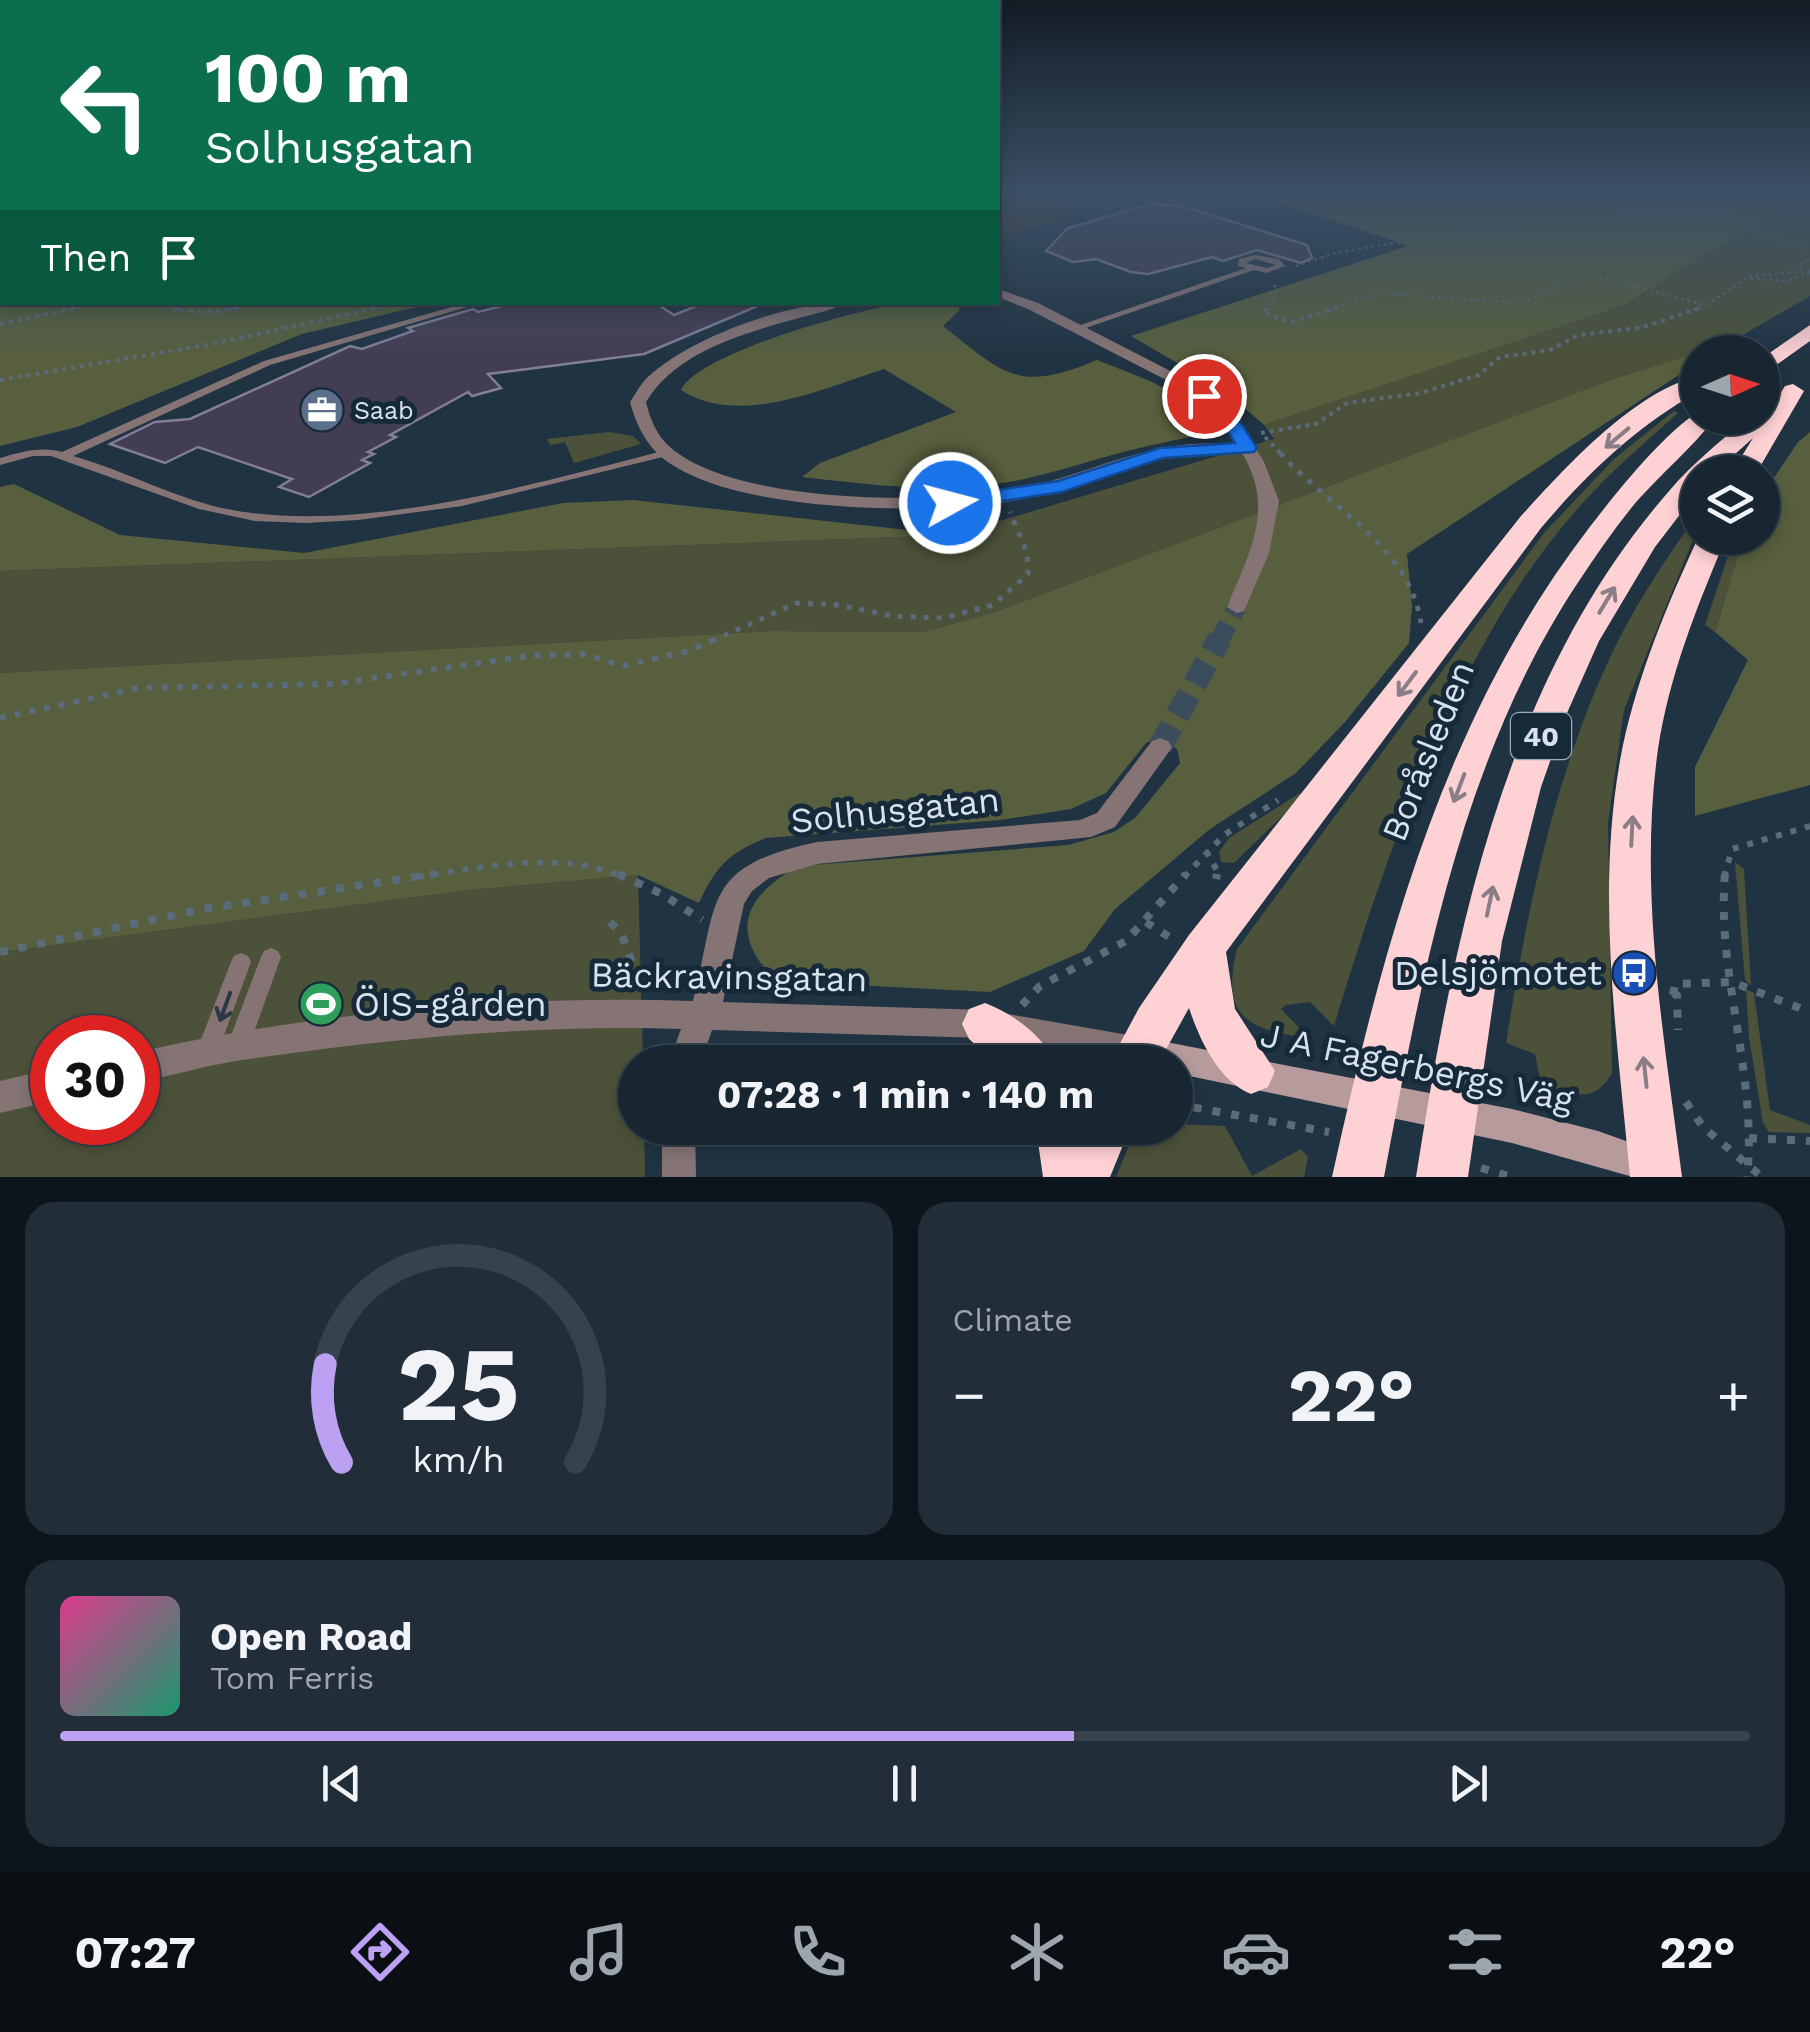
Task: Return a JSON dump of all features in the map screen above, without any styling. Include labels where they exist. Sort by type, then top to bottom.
[{"type":"highway","points":[[1780,343],[1810,330]]},
{"type":"highway","points":[[1780,354],[1810,330]]},
{"type":"highway","points":[[1756,455],[1802,384]]},
{"type":"highway","name":"40","points":[[1780,402],[1802,384]]},
{"type":"highway","points":[[1143,1045],[1193,940],[1504,552],[1554,493],[1636,421],[1680,394]]},
{"type":"highway","name":"Boråsleden","points":[[1358,1177],[1392,1005],[1436,848],[1476,745],[1522,651],[1611,516],[1687,435]]},
{"type":"highway","name":"40","points":[[1720,455],[1742,435]]},
{"type":"highway","name":"40","points":[[1442,1177],[1462,1031],[1496,870],[1532,756],[1605,602],[1650,533],[1680,497]]},
{"type":"highway","points":[[1661,1174],[1630,928],[1634,791],[1654,688],[1704,555]]},
{"type":"highway","points":[[1193,940],[1214,1018],[1251,1071]]},
{"type":"highway","points":[[1064,1145],[1069,1177]]},
{"type":"highway","points":[[1084,1177],[1097,1145]]},
{"type":"street","points":[[1000,295],[1076,328],[1204,396],[1227,415],[1265,481],[1270,501],[1258,553],[1237,607]]},
{"type":"street","points":[[832,305],[740,333],[699,350],[654,378],[638,402],[646,424],[668,454],[750,485],[824,499],[950,503],[1062,486],[1160,453],[1191,448],[1248,448]]},
{"type":"street","name":"Solhusgatan","points":[[689,1045],[691,1034],[706,1012],[721,929],[734,890],[748,876],[782,858],[816,853],[1082,830],[1106,820],[1160,747]]},
{"type":"street","name":"Bäckravinsgatan","points":[[160,1062],[223,1049],[403,1025],[518,1016],[706,1012],[1054,1045]]},
{"type":"street","name":"J A Fagerbergs Väg","points":[[1193,1064],[1251,1071],[1545,1133],[1606,1149],[1661,1174]]},
{"type":"street","points":[[0,1097],[30,1090]]},
{"type":"street","points":[[678,1145],[679,1177]]},
{"type":"lane","points":[[1076,328],[1251,269],[1241,261],[1263,257],[1277,268]]},
{"type":"lane","points":[[61,457],[267,364],[470,305]]},
{"type":"lane","points":[[0,462],[50,452],[248,517],[322,521],[352,520],[448,502],[668,454]]},
{"type":"lane","points":[[223,1049],[272,957]]},
{"type":"lane","points":[[223,1049],[241,962]]},
{"type":"path","points":[[1354,250],[1277,268],[1276,294],[1262,314],[1284,321],[1310,317],[1380,293],[1472,301],[1544,296],[1583,273],[1706,305]]},
{"type":"path","points":[[1801,270],[1799,265],[1810,260]]},
{"type":"path","points":[[1422,629],[1411,582],[1391,552],[1323,498],[1259,431],[1316,424],[1347,403],[1434,390],[1478,375],[1500,357],[1550,350],[1578,335],[1640,328],[1706,305],[1747,278],[1768,272],[1810,272]]},
{"type":"path","points":[[1747,278],[1786,281],[1810,272]]},
{"type":"path","points":[[0,324],[90,305]]},
{"type":"path","points":[[181,305],[175,310],[215,312],[254,305]]},
{"type":"path","points":[[0,380],[212,344],[388,305]]},
{"type":"path","points":[[0,718],[138,688],[332,684],[528,656],[584,654],[623,666],[689,651],[797,603],[839,605],[892,616],[944,618],[993,605],[1028,574],[1027,552],[1003,497]]},
{"type":"path","points":[[1012,1039],[1022,1001],[1036,989],[1127,941],[1206,851],[1288,792]]},
{"type":"path","points":[[1748,1173],[1749,1138],[1724,919],[1727,859],[1732,849],[1810,826]]},
{"type":"path","points":[[1206,851],[1218,872],[1209,893]]},
{"type":"path","points":[[0,952],[203,908],[470,869],[546,864],[597,865],[662,894],[704,922]]},
{"type":"path","points":[[610,922],[621,933],[636,970],[648,976],[684,976]]},
{"type":"path","points":[[1145,922],[1176,941],[1193,940]]},
{"type":"path","points":[[1675,1040],[1678,1042],[1674,984],[1732,982],[1810,1012]]},
{"type":"path","points":[[1679,1088],[1703,1127],[1748,1173],[1762,1177]]},
{"type":"path","points":[[1749,1138],[1810,1140]]},
{"type":"green space","points":[[1396,250],[1713,250],[1622,306],[1264,425],[1225,391],[1131,336]]},
{"type":"green space","points":[[1713,250],[1810,250],[1810,296],[1743,335],[1680,335],[1680,358],[1613,379],[995,612],[923,632],[773,631],[0,673],[0,571],[953,535],[1274,439],[1264,425],[1622,306]]},
{"type":"green space","points":[[0,305],[425,305],[302,334],[77,427],[0,446]]},
{"type":"green space","points":[[894,305],[958,305],[960,310],[943,326],[998,367],[1030,377],[1048,376],[1097,360],[1180,396],[1206,418],[1214,431],[1005,483],[941,488],[894,486],[802,477],[820,463],[956,412],[884,369],[809,394],[755,405],[704,401],[681,390],[694,376],[747,348]]},
{"type":"green space","points":[[1680,358],[1680,374],[1407,554],[1412,607],[1409,643],[1345,722],[1296,773],[1210,829],[1115,909],[1084,951],[990,992],[776,981],[752,947],[749,917],[765,890],[798,866],[1068,845],[1114,832],[1136,817],[1180,763],[1177,749],[1158,738],[1146,743],[1106,793],[1071,809],[1001,820],[766,838],[725,862],[699,903],[638,875],[461,891],[0,952],[0,673],[773,631],[923,632],[995,612],[1613,379]]},
{"type":"green space","points":[[1674,411],[1678,413],[1589,496],[1543,551],[1502,612],[1466,677],[1404,816],[1334,1026],[1310,1002],[1281,1009],[1309,1038],[1255,1025],[1236,1005],[1233,972],[1237,949],[1544,533],[1614,459]]},
{"type":"green space","points":[[609,432],[633,436],[641,444],[574,463],[565,442],[550,445],[547,439]]},
{"type":"green space","points":[[1810,432],[1810,785],[1695,816],[1695,767],[1748,660],[1715,632],[1738,555],[1780,555],[1780,469]]},
{"type":"green space","points":[[14,484],[120,535],[304,553],[563,503],[633,500],[953,535],[0,571],[0,487]]},
{"type":"green space","points":[[1680,539],[1680,555],[1687,555],[1624,710],[1608,823],[1612,1073],[1590,1093],[1542,1088],[1535,1054],[1506,1043],[1542,855],[1569,763],[1612,652]]},
{"type":"green space","points":[[1728,555],[1738,555],[1715,632],[1705,625]]},
{"type":"green space","points":[[1300,793],[1303,796],[1234,863],[1221,862],[1219,852],[1229,838]]},
{"type":"green space","points":[[1735,862],[1744,869],[1751,985],[1745,980]]},
{"type":"green space","name":"ÖIS-gården","points":[[638,875],[643,1045],[618,1045],[618,1145],[644,1145],[645,1177],[0,1177],[0,952],[461,891]]},
{"type":"green space","points":[[1746,989],[1754,993],[1770,1110],[1810,1125],[1810,1133],[1769,1132],[1763,1123],[1749,1037]]},
{"type":"green space","points":[[1193,1125],[1225,1126],[1252,1176],[1301,1149],[1308,1157],[1304,1177],[1116,1177],[1129,1145],[1193,1145]]},
{"type":"building","points":[[1047,250],[1309,250],[1312,258],[1301,263],[1257,250],[1223,261],[1212,257],[1148,274],[1096,259],[1073,262]]},
{"type":"building","name":"Saab","points":[[506,305],[659,305],[674,315],[699,305],[760,305],[644,354],[488,374],[501,388],[472,396],[468,392],[390,435],[396,437],[368,452],[374,454],[362,460],[370,463],[309,497],[279,487],[292,479],[198,447],[165,463],[110,444],[155,422],[190,419],[350,346],[362,349],[413,331],[408,328],[473,309],[478,312]]},
{"type":"tunnel","points":[[1219,641],[1237,607]]},
{"type":"tunnel","points":[[1160,747],[1220,638]]},
{"type":"place","name":"Saab","points":[[322,410]]},
{"type":"place","name":"Delsjömotet","points":[[1634,973]]},
{"type":"place","name":"ÖIS-gården","points":[[321,1004]]},
{"type":"route","points":[[950,503],[1062,486],[1160,453],[1191,448],[1248,448],[1227,415],[1204,396]]}]
